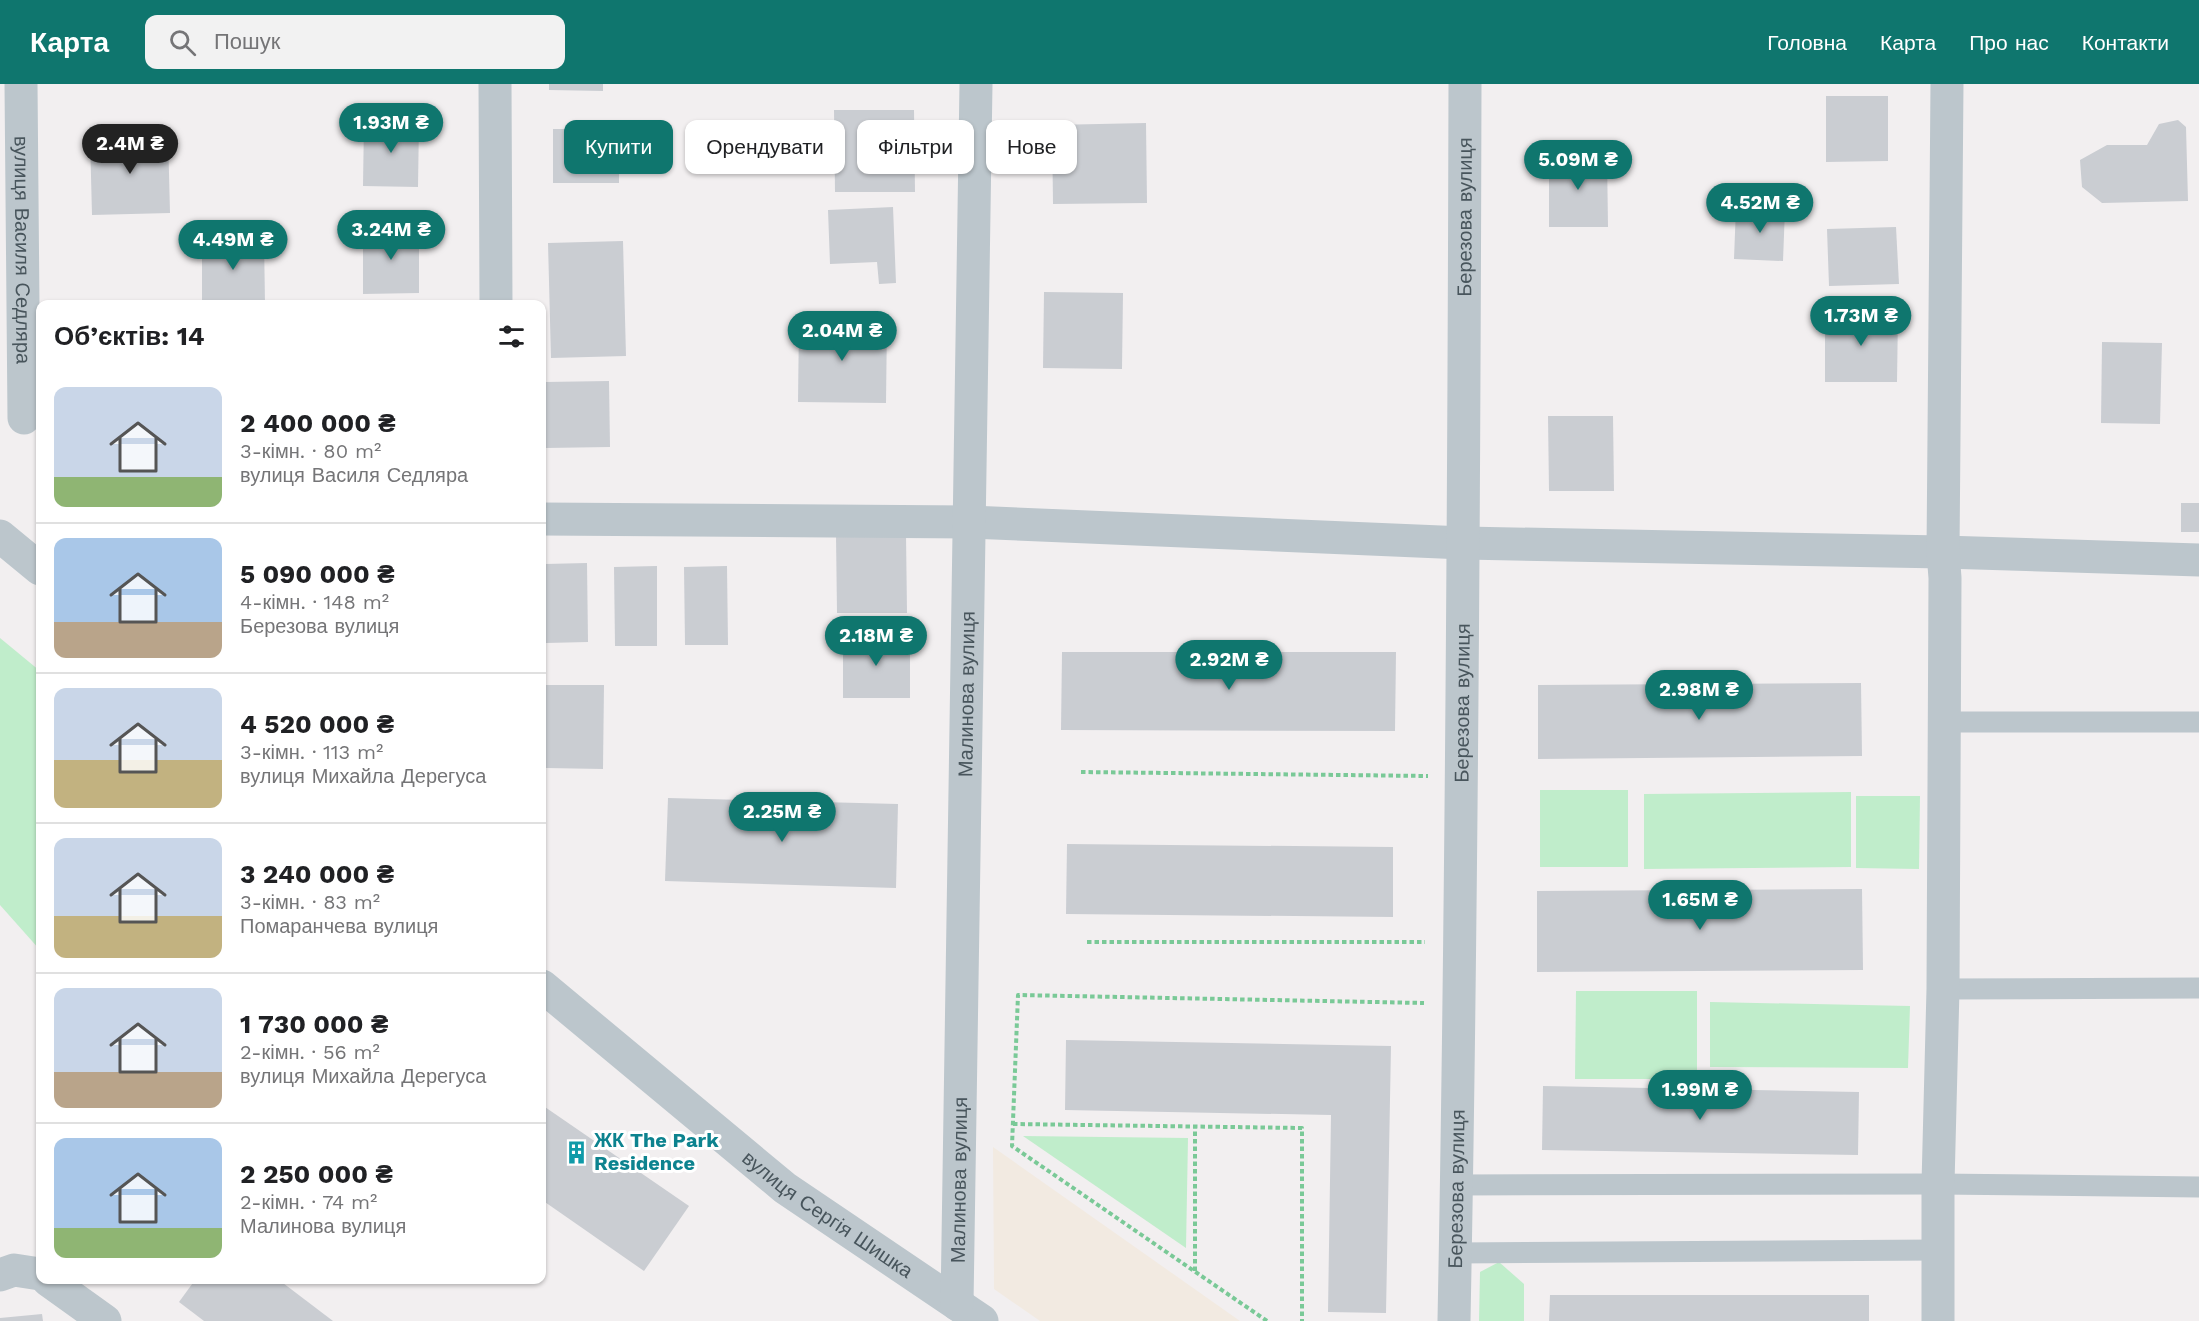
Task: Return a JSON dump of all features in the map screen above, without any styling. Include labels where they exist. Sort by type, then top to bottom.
[{"type":"street","name":"вулиця Василя Седляра","points":[[21,84],[24,418]]},
{"type":"street","points":[[495,84],[496,300]]},
{"type":"street","name":"Малинова вулиця","points":[[970,1312],[970,522],[976,84]]},
{"type":"street","name":"Березова вулиця","points":[[1454,1321],[1461,984],[1466,84]]},
{"type":"street","points":[[1938,1321],[1938,1184],[1943,989],[1943,552],[1947,84]]},
{"type":"street","points":[[546,519],[970,522],[1464,543],[1943,552],[2199,560]]},
{"type":"street","points":[[0,536],[36,567]]},
{"type":"street","name":"вулиця Сергія Шишка","points":[[546,989],[785,1188],[970,1312]]},
{"type":"street","points":[[0,1275],[14,1270],[36,1273]]},
{"type":"street","points":[[54,1284],[105,1321]]},
{"type":"lane","points":[[1944,722],[2199,722]]},
{"type":"lane","points":[[1943,989],[2199,987]]},
{"type":"lane","points":[[1457,1185],[1938,1184],[2199,1187]]},
{"type":"lane","points":[[1456,1253],[1939,1250]]},
{"type":"path","points":[[1082,772],[1431,777]]},
{"type":"path","points":[[1087,942],[1429,942]]},
{"type":"path","points":[[1267,1321],[1012,1146],[1018,995],[1429,1003]]},
{"type":"path","points":[[1013,1124],[1302,1128],[1302,1321]]},
{"type":"path","points":[[1195,1126],[1195,1271]]},
{"type":"green space","points":[[0,638],[36,668],[36,946],[0,905]]},
{"type":"green space","points":[[1540,790],[1628,790],[1628,867],[1540,867]]},
{"type":"green space","points":[[1851,792],[1851,867],[1644,869],[1644,794]]},
{"type":"green space","points":[[1856,796],[1920,796],[1919,869],[1856,868]]},
{"type":"green space","points":[[1576,991],[1697,991],[1697,1079],[1575,1079]]},
{"type":"green space","points":[[1710,1002],[1910,1006],[1908,1068],[1710,1067]]},
{"type":"green space","points":[[1023,1136],[1188,1138],[1186,1248]]},
{"type":"green space","points":[[1499,1262],[1524,1284],[1524,1321],[1479,1321],[1480,1272]]},
{"type":"sand","points":[[993,1147],[1240,1321],[1040,1321],[994,1289]]},
{"type":"building","points":[[549,84],[603,84],[603,91],[549,90]]},
{"type":"building","points":[[1826,96],[1888,96],[1888,161],[1826,162]]},
{"type":"building","points":[[834,110],[914,110],[914,120],[857,120],[857,174],[915,174],[915,192],[835,192],[835,174],[845,174],[845,120],[834,120]]},
{"type":"building","points":[[2178,120],[2186,127],[2188,201],[2102,203],[2082,187],[2080,160],[2107,145],[2147,145],[2159,124]]},
{"type":"building","points":[[364,121],[419,122],[418,187],[363,186]]},
{"type":"building","points":[[1146,123],[1147,203],[1053,204],[1053,174],[1077,174],[1077,124]]},
{"type":"building","points":[[553,129],[564,129],[564,174],[619,174],[619,183],[553,183]]},
{"type":"building","points":[[168,134],[170,213],[92,215],[90,137]]},
{"type":"building","points":[[1549,155],[1607,155],[1608,227],[1549,227]]},
{"type":"building","points":[[893,207],[896,283],[879,284],[877,262],[830,264],[828,210]]},
{"type":"building","points":[[1736,207],[1785,209],[1783,261],[1734,259]]},
{"type":"building","points":[[1896,227],[1899,284],[1829,286],[1827,229]]},
{"type":"building","points":[[363,228],[419,228],[419,293],[363,294]]},
{"type":"building","points":[[202,238],[264,238],[265,300],[202,300]]},
{"type":"building","points":[[623,241],[626,356],[551,358],[548,243]]},
{"type":"building","points":[[1044,292],[1123,293],[1122,369],[1043,368]]},
{"type":"building","points":[[1825,313],[1898,313],[1897,382],[1825,382]]},
{"type":"building","points":[[799,320],[887,321],[886,403],[798,402]]},
{"type":"building","points":[[2102,342],[2162,343],[2160,424],[2101,423]]},
{"type":"building","points":[[609,381],[610,447],[546,448],[546,382]]},
{"type":"building","points":[[1548,416],[1613,416],[1614,491],[1549,491]]},
{"type":"building","points":[[2181,503],[2199,503],[2199,532],[2181,532]]},
{"type":"building","points":[[906,534],[907,613],[837,613],[836,535]]},
{"type":"building","points":[[587,563],[588,642],[546,643],[546,564]]},
{"type":"building","points":[[657,566],[657,646],[615,646],[614,567]]},
{"type":"building","points":[[727,566],[728,645],[685,645],[684,567]]},
{"type":"building","points":[[843,636],[910,636],[910,698],[843,698]]},
{"type":"building","points":[[1062,652],[1396,652],[1395,731],[1061,730]]},
{"type":"building","points":[[1861,683],[1862,756],[1538,759],[1538,685]]},
{"type":"building","points":[[546,685],[604,685],[603,769],[546,768]]},
{"type":"building","points":[[668,798],[898,804],[896,888],[665,881]]},
{"type":"building","points":[[1067,844],[1393,847],[1393,917],[1066,914]]},
{"type":"building","points":[[1862,889],[1863,970],[1537,972],[1537,891]]},
{"type":"building","points":[[1066,1040],[1391,1046],[1386,1313],[1328,1312],[1331,1115],[1065,1110]]},
{"type":"building","points":[[1543,1086],[1859,1092],[1858,1155],[1542,1150]]},
{"type":"building","name":"ЖК The Park Residence","points":[[546,1108],[689,1206],[644,1271],[546,1203]]},
{"type":"building","points":[[192,1284],[284,1284],[333,1321],[204,1321],[179,1302]]},
{"type":"building","points":[[1550,1295],[1869,1295],[1869,1321],[1549,1321]]},
{"type":"building","points":[[42,1314],[43,1321],[0,1321],[0,1318]]},
{"type":"place","name":"ЖК The Park Residence","points":[[576,1152]]}]
